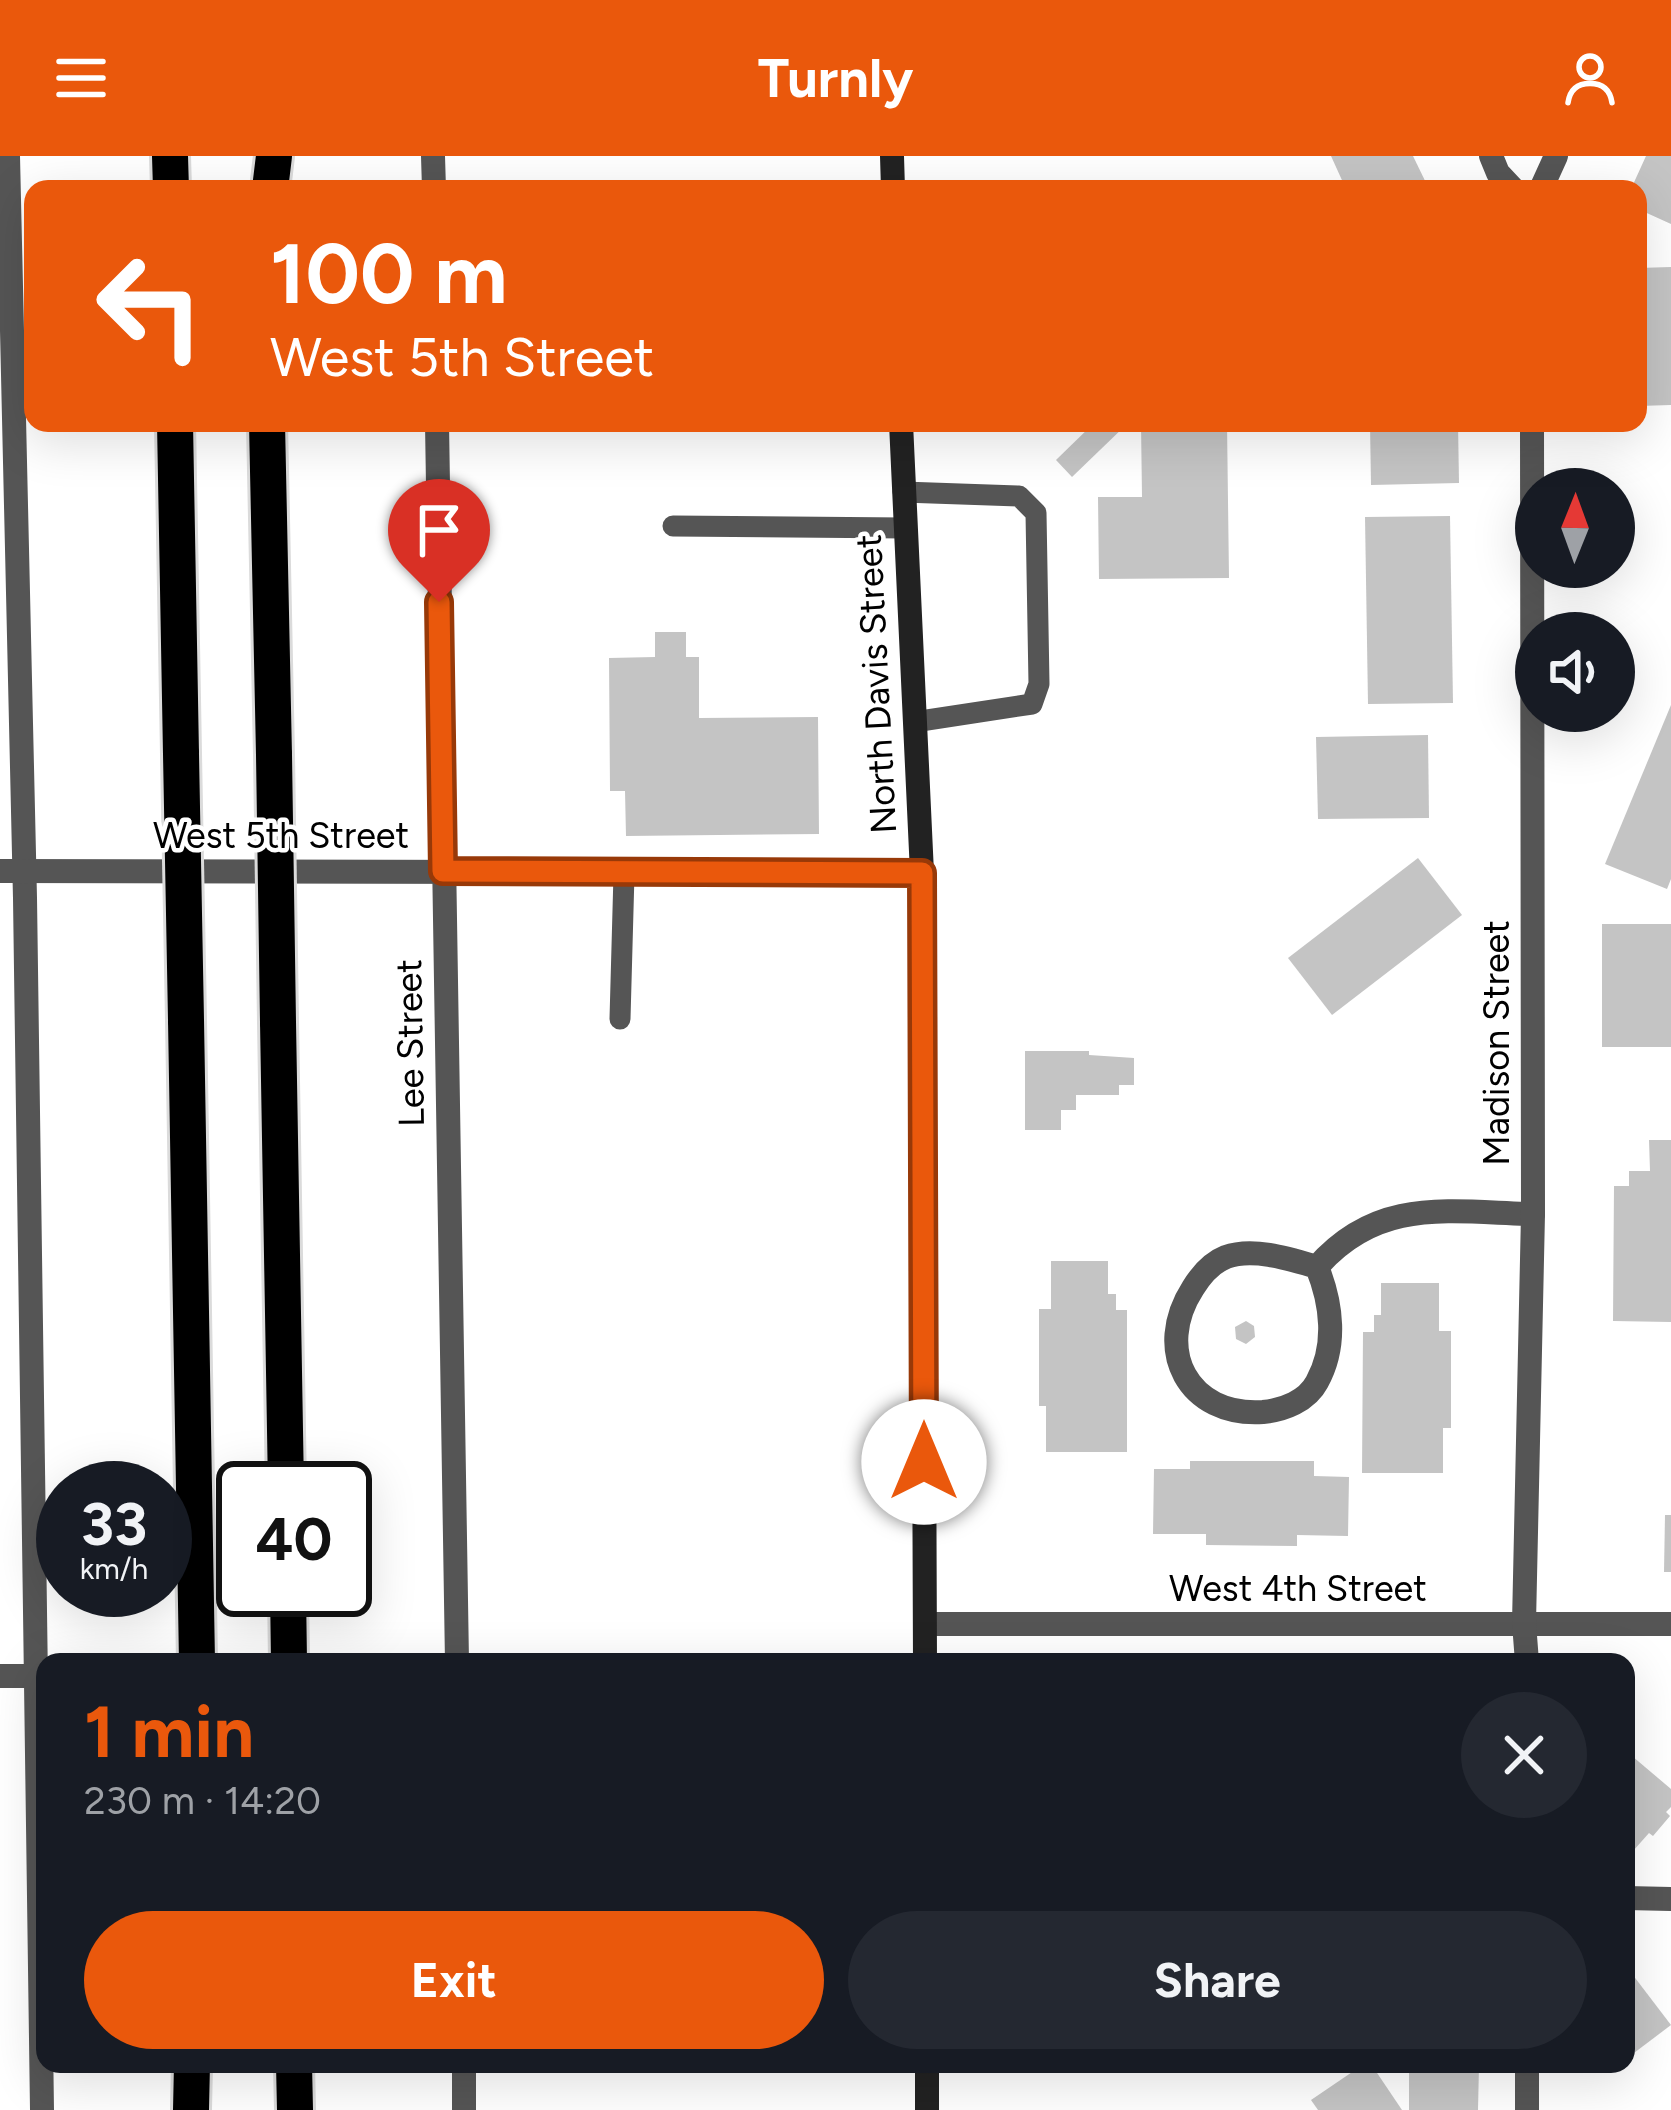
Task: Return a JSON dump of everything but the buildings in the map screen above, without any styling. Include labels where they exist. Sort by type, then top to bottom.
[{"type":"highway","points":[[175,432],[197,1653]]},
{"type":"highway","points":[[267,432],[286,1461]]},
{"type":"highway","points":[[288,1617],[289,1653]]},
{"type":"highway","points":[[190,2110],[192,2073]]},
{"type":"highway","points":[[295,2073],[295,2110]]},
{"type":"street","points":[[0,1676],[36,1676],[12,871],[8,156]]},
{"type":"street","name":"Lee Street","points":[[437,432],[457,1653]]},
{"type":"street","name":"North Davis Street","points":[[901,432],[922,873],[925,1653]]},
{"type":"street","name":"Madison Street","points":[[1526,1653],[1533,1214],[1532,432]]},
{"type":"street","name":"West 5th Street","points":[[12,871],[922,873]]},
{"type":"street","points":[[1317,1267],[1337,1243],[1396,1214],[1533,1214]]},
{"type":"street","points":[[1260,1254],[1317,1267],[1328,1294],[1330,1328],[1325,1367],[1310,1395],[1276,1411],[1249,1413],[1200,1395],[1183,1374],[1174,1351],[1185,1299],[1203,1272],[1227,1256],[1260,1254]]},
{"type":"street","name":"West 4th Street","points":[[925,1624],[1671,1624]]},
{"type":"street","points":[[1635,1898],[1671,1899]]},
{"type":"street","points":[[41,2073],[42,2110]]},
{"type":"street","points":[[464,2073],[464,2110]]},
{"type":"street","points":[[927,2073],[927,2110]]},
{"type":"street","points":[[1527,2073],[1527,2110]]},
{"type":"lane","points":[[903,492],[1019,496],[1036,513],[1039,684],[1032,704],[914,722]]},
{"type":"lane","points":[[673,526],[905,528]]},
{"type":"lane","points":[[620,1019],[624,874]]},
{"type":"route","points":[[439,602],[443,871],[922,873],[924,1462]]}]
